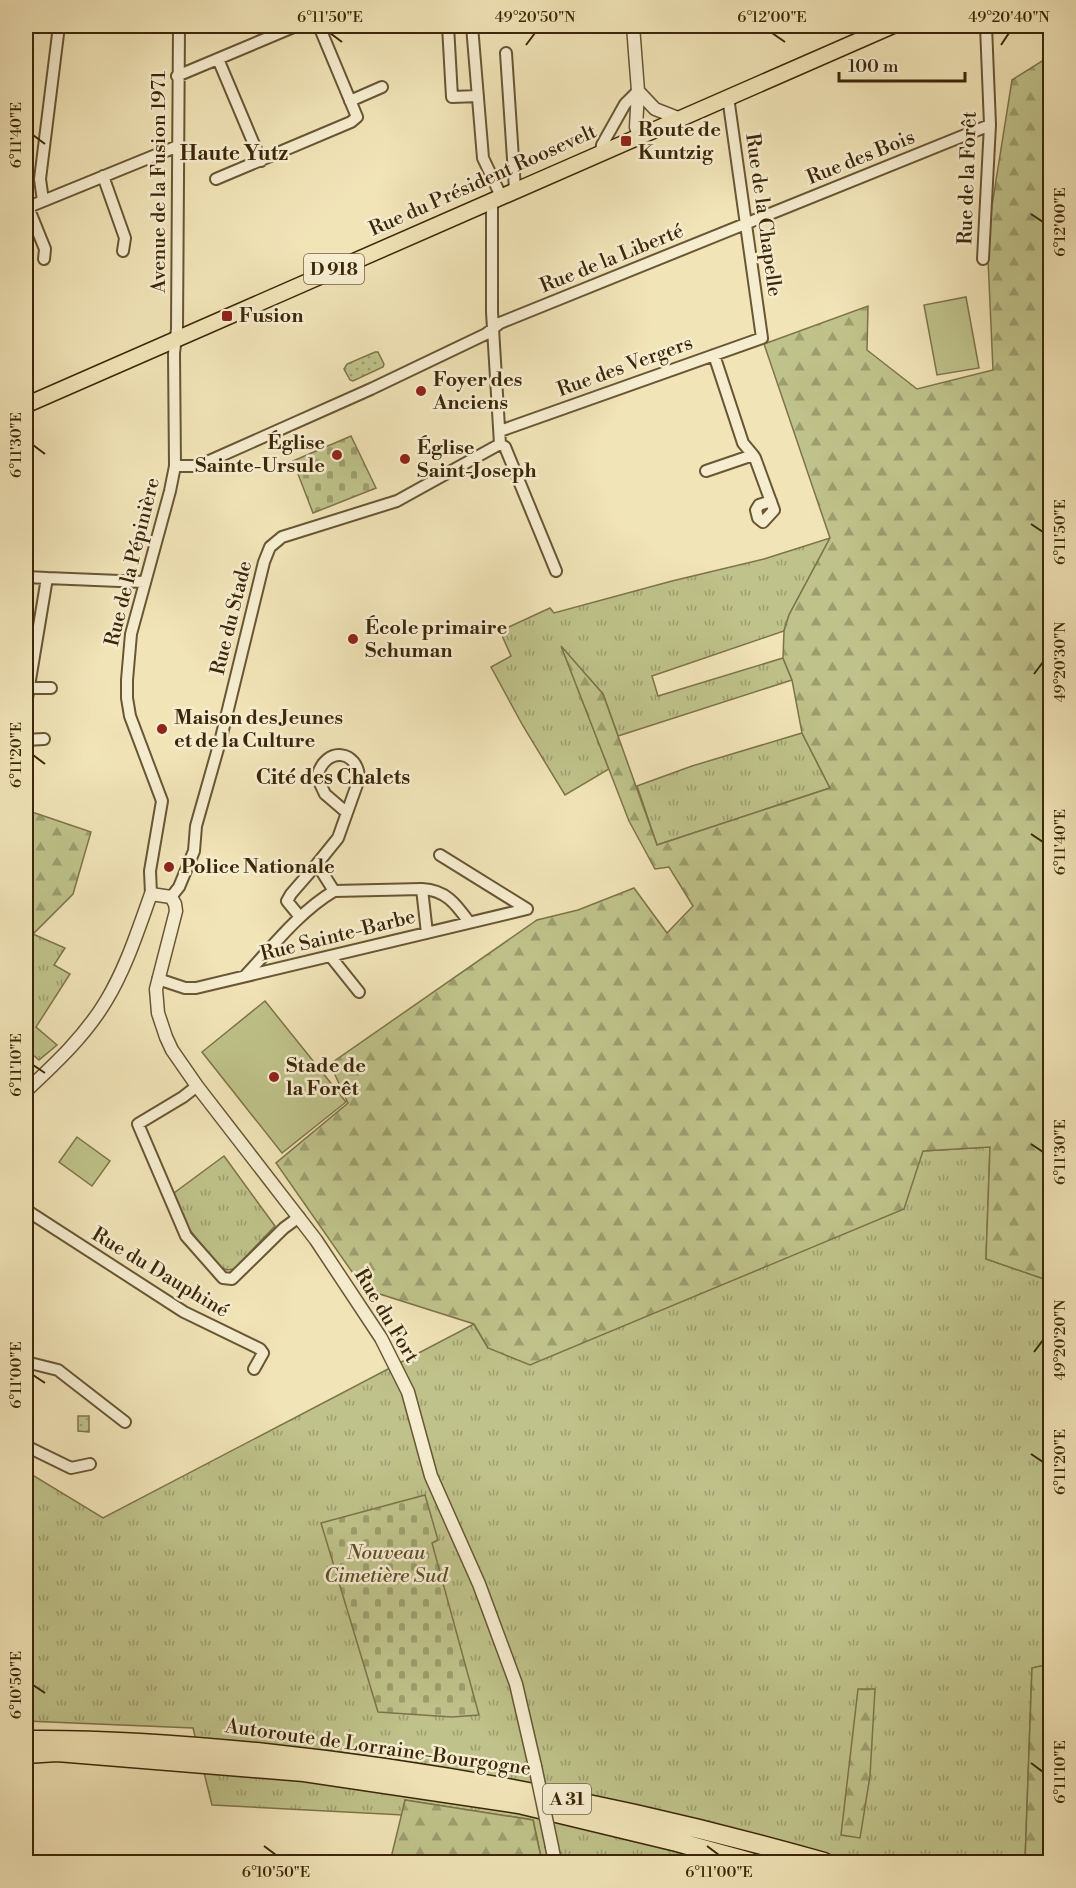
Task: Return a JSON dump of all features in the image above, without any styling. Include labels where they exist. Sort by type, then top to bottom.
[{"type":"highway","name":"Autoroute de Lorraine-Bourgogne","points":[[27,1743],[110,1742],[215,1748],[404,1770],[582,1802],[675,1823],[824,1863]]},
{"type":"highway","name":"Autoroute de Lorraine-Bourgogne","points":[[27,1743],[57,1752],[304,1772],[508,1802],[677,1842],[750,1863]]},
{"type":"main road","name":"Rue du Président Roosevelt","points":[[26,405],[892,26]]},
{"type":"street","points":[[43,201],[39,179],[59,26]]},
{"type":"street","name":"Avenue de la Fusion 1971","points":[[175,339],[177,329],[179,26]]},
{"type":"street","points":[[177,76],[296,26]]},
{"type":"street","points":[[216,179],[351,122],[357,117],[319,26]]},
{"type":"street","points":[[448,26],[453,97],[478,96]]},
{"type":"street","points":[[472,26],[483,158],[503,195]]},
{"type":"street","points":[[633,26],[642,96],[655,129]]},
{"type":"street","name":"Rue de la Forêt","points":[[984,259],[990,125],[986,26]]},
{"type":"street","points":[[506,53],[503,195],[493,328],[500,444],[505,447],[556,571]]},
{"type":"street","points":[[218,59],[261,161]]},
{"type":"street","points":[[350,101],[382,87]]},
{"type":"street","points":[[642,96],[655,109],[678,118]]},
{"type":"street","points":[[639,135],[636,127],[642,96]]},
{"type":"street","points":[[601,152],[602,145],[625,104],[642,96]]},
{"type":"street","name":"Rue de la Chapelle","points":[[728,97],[762,338]]},
{"type":"street","name":"Rue des Bois","points":[[746,225],[990,125]]},
{"type":"street","points":[[44,259],[45,249],[27,207],[178,146]]},
{"type":"street","points":[[103,176],[125,238],[123,251]]},
{"type":"street","name":"Rue de la Liberté","points":[[175,466],[198,466],[413,369],[486,334],[500,323],[746,225]]},
{"type":"street","name":"Rue des Vergers","points":[[500,431],[762,338]]},
{"type":"street","name":"Rue de la Pépinière","points":[[151,894],[150,871],[162,801],[135,731],[127,698],[128,658],[131,634],[175,466],[175,339]]},
{"type":"street","points":[[714,355],[743,443],[753,455],[771,501]]},
{"type":"street","name":"Rue du Stade","points":[[171,897],[179,887],[194,851],[196,826],[221,738],[264,561],[270,547],[282,537],[397,501],[500,444]]},
{"type":"street","points":[[706,471],[753,455]]},
{"type":"street","points":[[26,576],[144,582]]},
{"type":"street","points":[[26,704],[47,578]]},
{"type":"street","points":[[28,688],[51,688]]},
{"type":"street","points":[[26,740],[44,739]]},
{"type":"street","points":[[300,917],[287,901],[338,838],[359,779],[359,770],[355,764],[346,756],[336,754],[326,758],[320,766],[317,777],[326,794],[346,812]]},
{"type":"street","name":"Rue Sainte-Barbe","points":[[158,979],[185,988],[196,988],[527,909],[440,855]]},
{"type":"street","points":[[317,864],[334,891]]},
{"type":"street","points":[[422,889],[427,933]]},
{"type":"street","points":[[244,977],[311,906],[334,891],[432,890],[445,894],[456,904],[469,922]]},
{"type":"street","points":[[26,1091],[80,1037],[107,1000],[121,973],[151,894],[171,897]]},
{"type":"street","name":"Rue du Fort","points":[[171,897],[176,911],[158,979],[156,1001],[161,1025],[172,1050],[197,1086],[299,1217],[381,1338],[408,1392],[431,1476],[479,1584],[516,1684],[555,1863]]},
{"type":"street","points":[[331,957],[359,992]]},
{"type":"street","points":[[197,1086],[138,1124],[186,1236],[224,1278],[231,1279],[284,1228],[299,1217]]},
{"type":"street","name":"Rue du Dauphiné","points":[[26,1210],[184,1312],[260,1349],[263,1353],[254,1369]]},
{"type":"street","points":[[26,1362],[58,1370],[125,1422]]},
{"type":"street","points":[[26,1446],[71,1468],[90,1464]]},
{"type":"green space","points":[[1050,56],[1050,1281],[986,1259],[990,1147],[923,1151],[904,1209],[530,1365],[488,1348],[474,1324],[364,1289],[276,1163],[348,1103],[330,1064],[537,920],[578,910],[634,888],[667,933],[693,906],[669,867],[655,869],[629,821],[561,646],[603,694],[657,845],[830,788],[802,733],[792,680],[783,658],[784,631],[789,615],[830,538],[764,344],[868,306],[867,350],[917,389],[993,370],[987,237],[1012,80]]},
{"type":"green space","points":[[966,297],[979,368],[937,375],[924,305]]},
{"type":"green space","points":[[378,352],[384,364],[383,367],[353,381],[350,380],[344,369],[347,364]]},
{"type":"green space","points":[[351,436],[376,488],[313,513],[293,461]]},
{"type":"green space","points":[[830,538],[789,615],[784,631],[652,676],[658,696],[783,658],[792,680],[618,736],[603,694],[562,648],[609,769],[565,795],[523,726],[491,667],[511,656],[500,631],[550,608],[554,613],[764,559]]},
{"type":"green space","points":[[802,733],[830,788],[657,845],[637,786],[692,766]]},
{"type":"green space","points":[[26,812],[91,832],[73,894],[33,934],[26,931]]},
{"type":"green space","points":[[26,931],[65,948],[54,965],[70,974],[36,1027],[57,1045],[39,1060],[26,1049]]},
{"type":"green space","name":"Stade de la Forêt","points":[[265,1001],[346,1102],[282,1153],[202,1052]]},
{"type":"green space","points":[[77,1137],[110,1161],[92,1186],[59,1162]]},
{"type":"green space","points":[[990,1147],[986,1259],[1050,1281],[1044,1303],[1050,1307],[1050,1664],[1032,1668],[1025,1862],[542,1862],[533,1820],[405,1800],[403,1815],[212,1805],[193,1728],[26,1721],[26,1471],[103,1518],[474,1324],[488,1348],[922,1151]]},
{"type":"green space","points":[[224,1156],[275,1226],[234,1269],[227,1270],[218,1266],[186,1225],[174,1193]]},
{"type":"green space","points":[[78,1416],[89,1416],[89,1432],[78,1431]]},
{"type":"green space","name":"Nouveau Cimetière Sud","points":[[425,1495],[438,1540],[432,1543],[479,1715],[452,1717],[378,1712],[321,1523]]},
{"type":"green space","points":[[1050,1664],[1050,1862],[1025,1862],[1032,1668]]},
{"type":"green space","points":[[858,1689],[875,1689],[870,1776],[860,1838],[841,1835]]},
{"type":"green space","points":[[405,1800],[533,1820],[542,1862],[390,1862]]},
{"type":"place","name":"Route de Kuntzig","points":[[626,141]]},
{"type":"place","name":"Fusion","points":[[227,316]]},
{"type":"place","name":"Foyer des Anciens","points":[[421,391]]},
{"type":"place","name":"Église Sainte-Ursule","points":[[337,455]]},
{"type":"place","name":"Église Saint-Joseph","points":[[405,459]]},
{"type":"place","name":"École primaire Schuman","points":[[353,639]]},
{"type":"place","name":"Maison des Jeunes et de la Culture","points":[[162,729]]},
{"type":"place","name":"Police Nationale","points":[[169,867]]},
{"type":"place","name":"Stade de la Forêt","points":[[274,1077]]},
{"type":"district","name":"Haute Yutz","points":[[234,154]]},
{"type":"district","name":"Cité des Chalets","points":[[333,778]]}]
